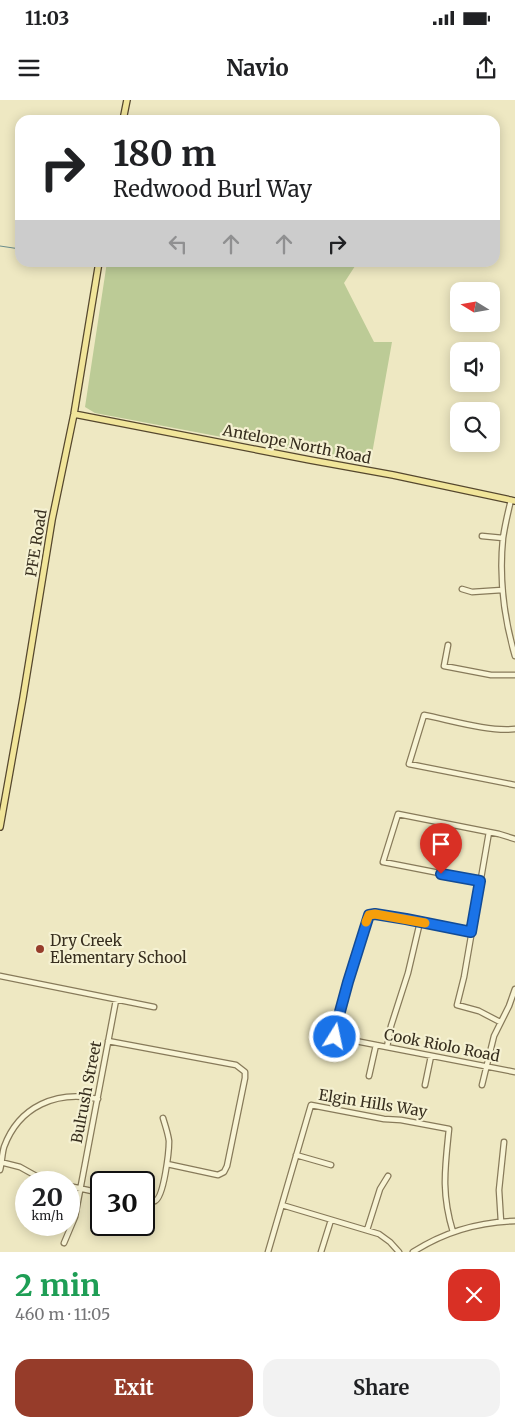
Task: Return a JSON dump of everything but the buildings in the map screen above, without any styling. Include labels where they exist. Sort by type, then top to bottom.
[{"type":"main road","points":[[125,115],[127,100]]},
{"type":"main road","name":"PFE Road","points":[[0,827],[24,698],[52,520],[74,414],[98,267]]},
{"type":"main road","name":"Antelope North Road","points":[[74,414],[513,500]]},
{"type":"street","points":[[513,500],[503,538],[502,590],[515,656]]},
{"type":"street","points":[[482,536],[503,538]]},
{"type":"street","points":[[462,589],[472,592],[502,590]]},
{"type":"street","points":[[448,644],[444,666],[491,675],[515,675]]},
{"type":"street","points":[[515,729],[491,728],[424,715],[409,764],[515,785]]},
{"type":"street","points":[[480,881],[383,862],[398,814],[499,834],[515,839]]},
{"type":"street","points":[[489,832],[464,978],[457,1005],[479,1011],[500,1022]]},
{"type":"street","name":"Cook Riolo Road","points":[[420,922],[375,914],[369,915],[348,982],[335,1030],[335,1037],[515,1072]]},
{"type":"street","points":[[387,1047],[420,922],[471,932]]},
{"type":"street","points":[[0,976],[154,1007]]},
{"type":"street","points":[[482,1085],[494,1036],[515,989]]},
{"type":"street","name":"Bulrush Street","points":[[64,1243],[75,1217],[81,1189],[116,1000]]},
{"type":"street","points":[[108,1042],[236,1065],[245,1072],[227,1166],[224,1172],[218,1176],[166,1164]]},
{"type":"street","points":[[369,1076],[376,1045]]},
{"type":"street","points":[[425,1085],[431,1056]]},
{"type":"street","points":[[0,1170],[4,1149],[9,1136],[17,1123],[33,1109],[45,1102],[64,1096],[85,1096],[98,1099]]},
{"type":"street","name":"Elgin Hills Way","points":[[268,1252],[310,1105],[449,1128],[444,1188],[453,1232]]},
{"type":"street","points":[[155,1201],[160,1196],[169,1141],[163,1118]]},
{"type":"street","points":[[501,1222],[499,1190],[504,1142]]},
{"type":"street","points":[[296,1155],[331,1165]]},
{"type":"street","points":[[1,1162],[25,1171]]},
{"type":"street","points":[[368,1230],[380,1189],[388,1176]]},
{"type":"street","points":[[81,1189],[90,1191]]},
{"type":"street","points":[[282,1206],[368,1230],[384,1237],[399,1252]]},
{"type":"street","points":[[321,1252],[331,1220]]},
{"type":"street","points":[[413,1252],[453,1232],[484,1224],[515,1221]]},
{"type":"green space","points":[[106,267],[354,267],[344,283],[374,342],[392,342],[370,465],[95,413],[85,407]]},
{"type":"waterway","points":[[0,246],[15,248]]},
{"type":"slow traffic","points":[[366,922],[369,915],[375,914],[425,923]]},
{"type":"place","name":"Dry Creek Elementary School","points":[[40,949]]},
{"type":"route","points":[[335,1037],[335,1030],[348,982],[369,915],[375,914],[406,919],[471,932],[480,881],[441,874]]}]
